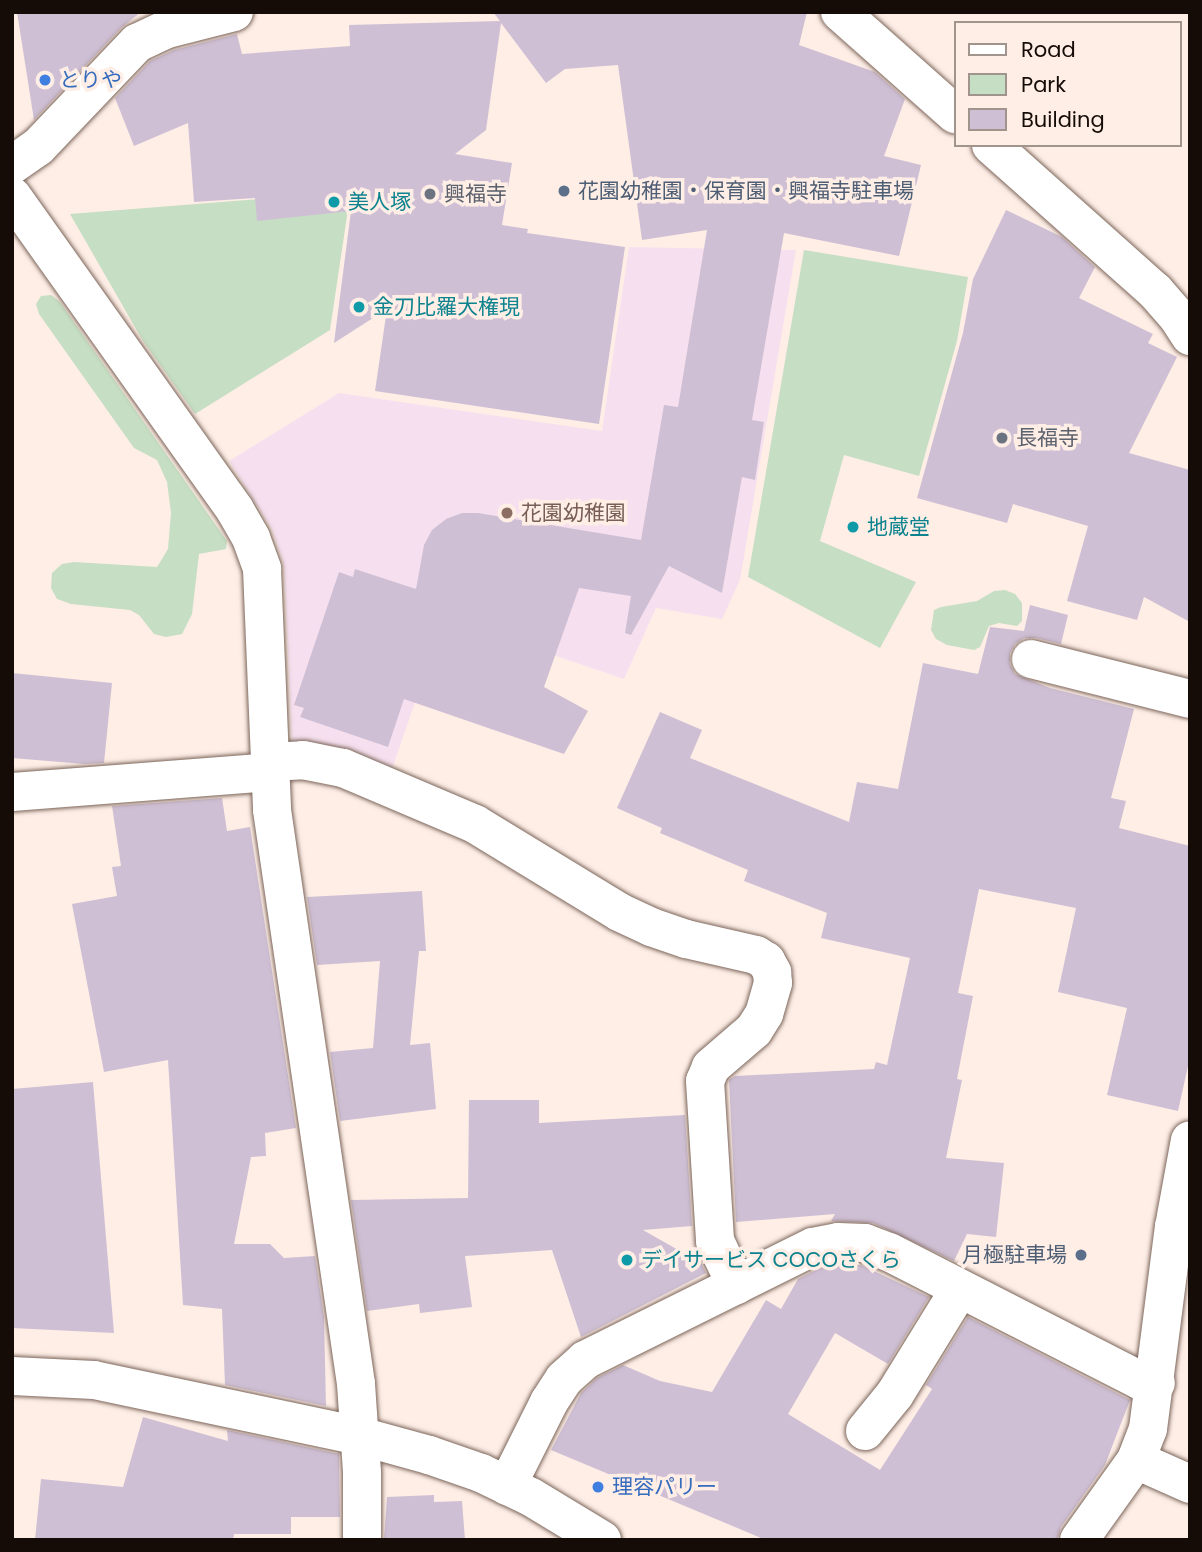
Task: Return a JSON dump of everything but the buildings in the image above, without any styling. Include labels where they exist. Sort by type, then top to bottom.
[{"type":"street","points":[[12,165],[38,148],[137,43],[167,29],[234,12]]},
{"type":"street","points":[[840,12],[954,113]]},
{"type":"street","points":[[993,147],[1155,291],[1190,336]]},
{"type":"street","points":[[12,196],[235,509],[251,538],[262,569],[270,767],[278,857],[356,1384],[362,1540]]},
{"type":"street","points":[[1031,659],[1190,699]]},
{"type":"street","points":[[12,792],[270,767],[303,760],[343,768],[475,824],[619,912],[651,927],[686,939],[756,955],[766,961],[772,972],[773,983],[764,1014],[754,1030],[711,1067],[705,1081],[715,1241],[736,1285]]},
{"type":"street","points":[[1079,1540],[1136,1460],[1148,1429],[1174,1227],[1190,1139]]},
{"type":"street","points":[[507,1486],[549,1402],[564,1379],[584,1360],[813,1247],[838,1241],[865,1243],[889,1252],[958,1290],[1141,1381],[1156,1382]]},
{"type":"street","points":[[865,1431],[895,1394],[958,1290]]},
{"type":"street","points":[[12,1376],[94,1380],[360,1436],[429,1455],[481,1473],[602,1540]]},
{"type":"street","points":[[1136,1460],[1190,1484]]},
{"type":"shaded area","name":"花園幼稚園","points":[[629,247],[796,250],[740,580],[722,619],[656,608],[624,679],[444,618],[391,772],[292,743],[284,565],[272,529],[229,461],[339,393],[602,431]]},
{"type":"green space","points":[[354,169],[330,330],[195,414],[143,341],[70,214],[283,197]]},
{"type":"green space","points":[[804,250],[968,277],[957,341],[919,476],[844,455],[820,541],[916,582],[880,648],[748,577]]},
{"type":"green space","points":[[51,295],[60,302],[227,541],[226,549],[199,554],[192,614],[182,634],[166,637],[154,634],[139,615],[130,610],[71,604],[57,599],[51,588],[52,573],[62,564],[74,562],[157,567],[168,549],[171,513],[167,482],[157,460],[134,448],[39,314],[36,304],[41,296]]},
{"type":"green space","points":[[1005,590],[1015,594],[1022,603],[1022,621],[1017,626],[999,623],[989,626],[980,647],[974,650],[947,645],[936,639],[931,630],[934,610],[977,601],[994,591]]},
{"type":"place","name":"とりや","points":[[45,80]]},
{"type":"place","name":"花園幼稚園・保育園・興福寺駐車場","points":[[564,191]]},
{"type":"place","name":"興福寺","points":[[430,194]]},
{"type":"place","name":"美人塚","points":[[334,202]]},
{"type":"place","name":"金刀比羅大権現","points":[[359,307]]},
{"type":"place","name":"長福寺","points":[[1002,438]]},
{"type":"place","name":"花園幼稚園","points":[[507,513]]},
{"type":"place","name":"地蔵堂","points":[[853,527]]},
{"type":"place","name":"月極駐車場","points":[[1081,1255]]},
{"type":"place","name":"デイサービス COCOさくら","points":[[627,1260]]},
{"type":"place","name":"理容パリー","points":[[598,1487]]}]
